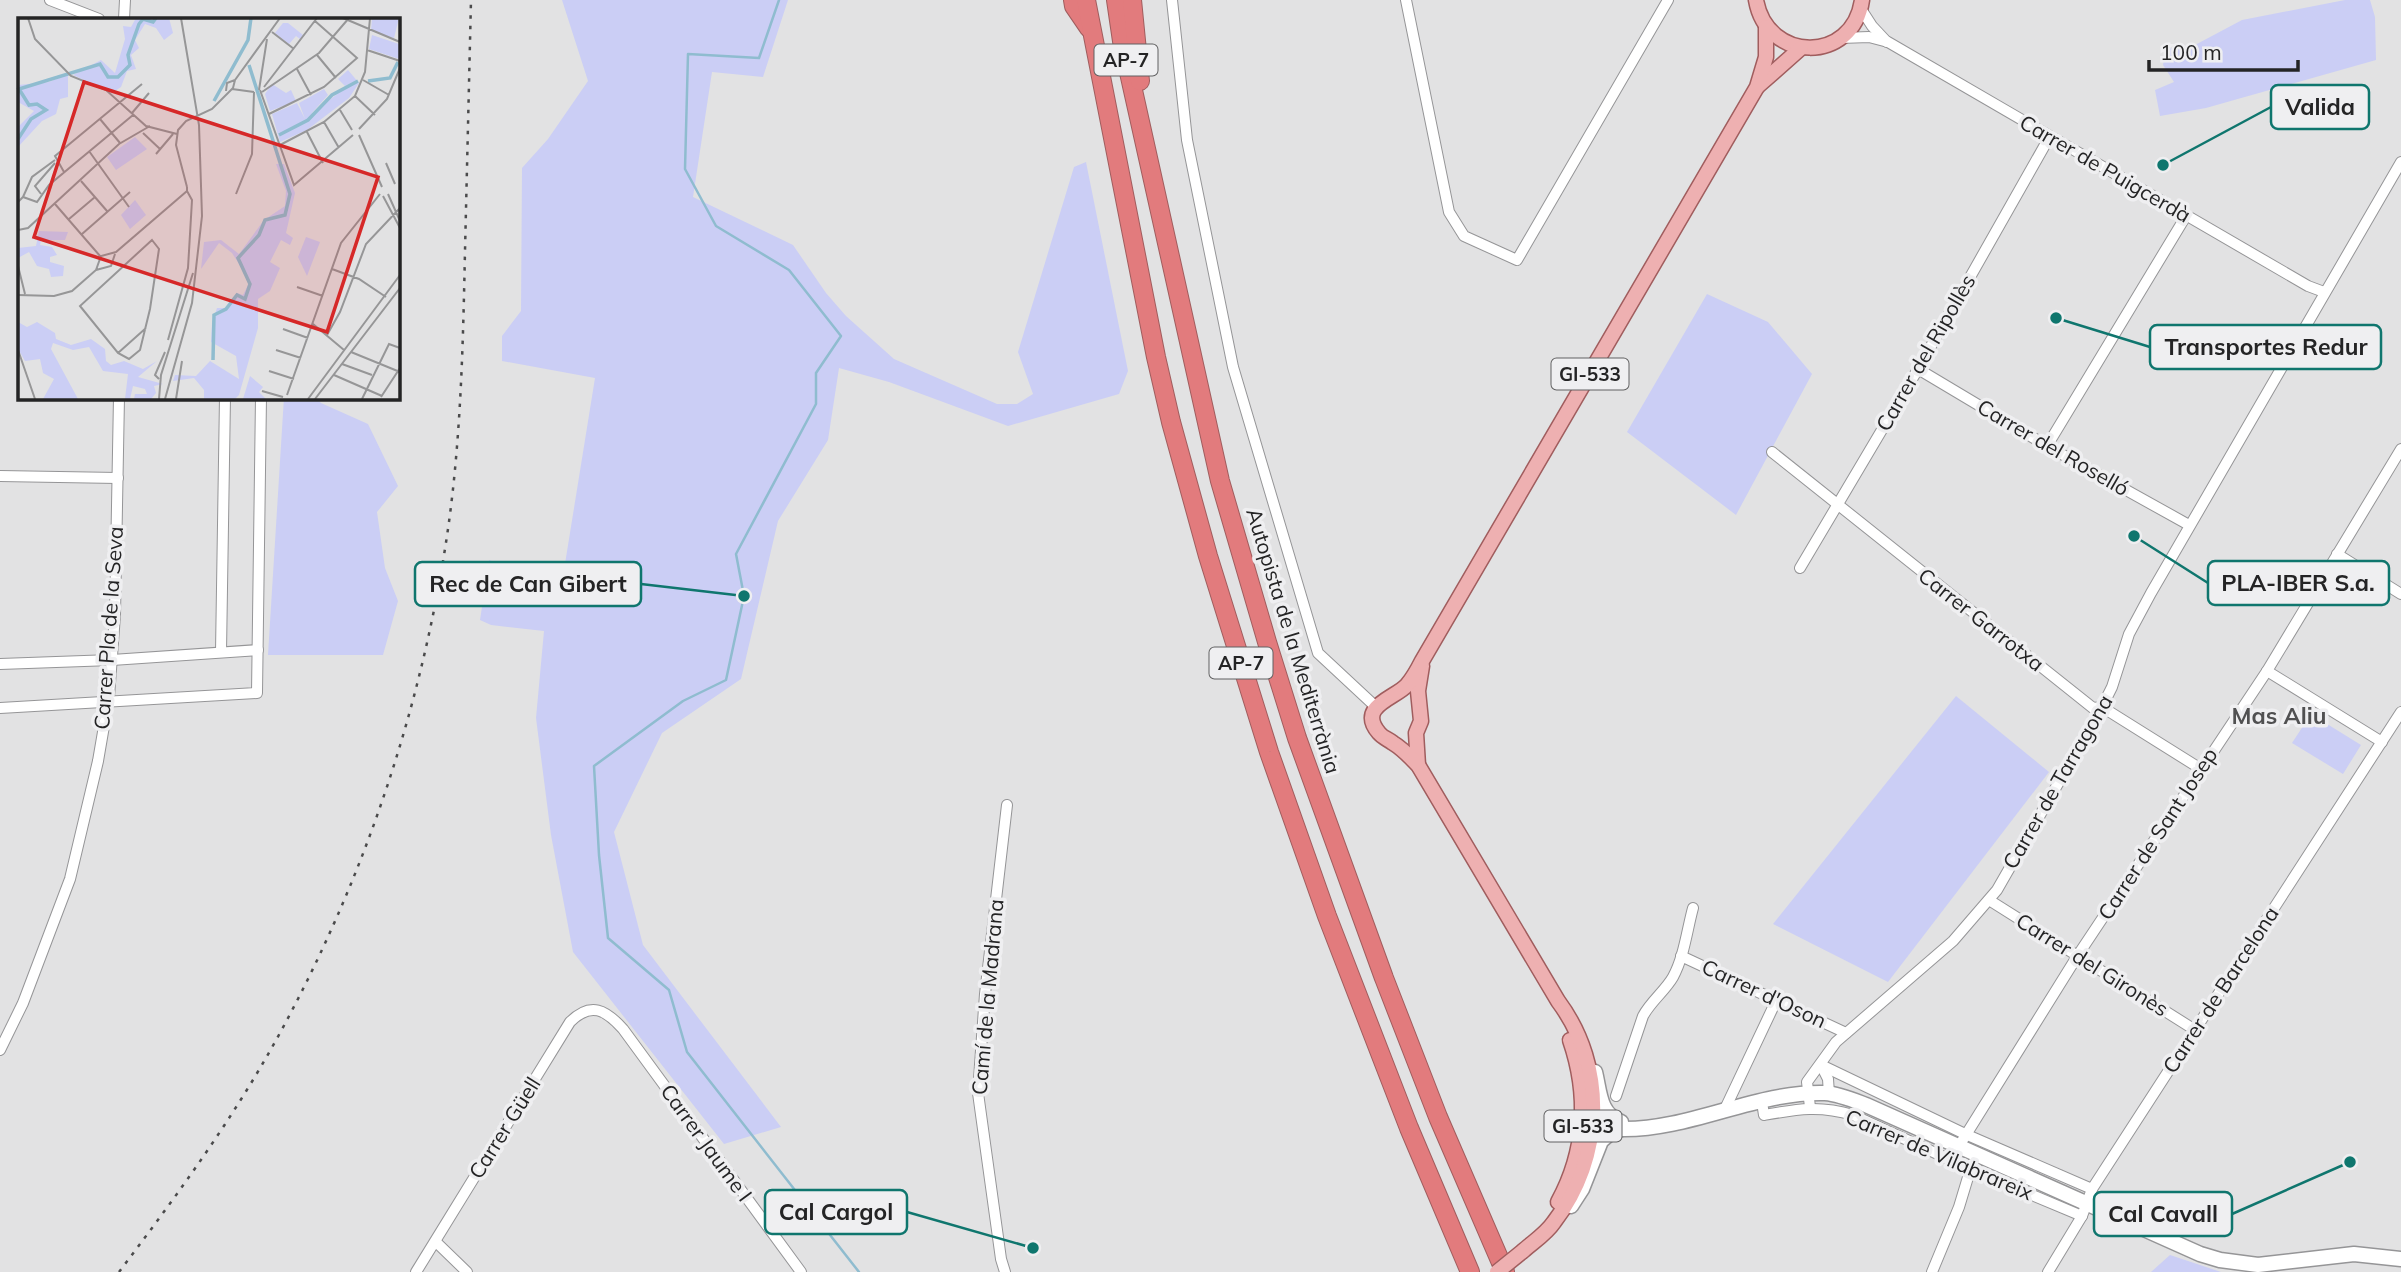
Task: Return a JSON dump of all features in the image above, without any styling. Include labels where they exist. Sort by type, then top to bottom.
[{"type":"highway","points":[[1073,0],[1074,6],[1091,30]]},
{"type":"highway","name":"AP-7","points":[[1086,0],[1156,357],[1171,422],[1212,568],[1269,752],[1327,916],[1409,1128],[1470,1272]]},
{"type":"highway","name":"Autopista de la Mediterrània","points":[[1116,0],[1122,41],[1220,481],[1275,666],[1331,834],[1384,978],[1449,1142],[1505,1272]]},
{"type":"highway","points":[[1132,0],[1140,72],[1139,119]]},
{"type":"main road","name":"GI-533","points":[[1497,1272],[1553,1224],[1576,1189],[1593,1135],[1592,1082],[1572,1020],[1558,1001],[1418,765],[1381,735],[1374,725],[1374,713],[1385,698],[1397,694],[1409,683],[1423,661],[1757,87],[1766,57],[1766,27],[1756,0]]},
{"type":"main road","points":[[1766,27],[1776,37],[1801,48],[1829,45],[1841,38],[1857,20],[1862,4]]},
{"type":"main road","name":"GI-533","points":[[1757,87],[1801,48]]},
{"type":"main road","name":"GI-533","points":[[1418,765],[1416,733],[1421,721],[1418,691],[1423,661]]},
{"type":"main road","points":[[1397,694],[1410,698],[1419,708]]},
{"type":"main road","points":[[1391,741],[1405,741],[1416,733]]},
{"type":"main road","name":"GI-533","points":[[1528,1247],[1560,1200],[1578,1155],[1583,1107],[1579,1068],[1558,1001]]},
{"type":"street","points":[[50,0],[96,18]]},
{"type":"street","points":[[124,18],[125,0]]},
{"type":"street","points":[[1172,0],[1187,139],[1233,367],[1318,653],[1376,708]]},
{"type":"street","points":[[1406,0],[1449,212],[1464,236],[1517,260],[1668,0]]},
{"type":"street","name":"Carrer de Puigcerdà","points":[[1862,4],[1872,26],[1888,42],[2308,286],[2324,292]]},
{"type":"street","name":"Carrer de Puigcerdà","points":[[1841,38],[1869,37],[1888,42]]},
{"type":"street","name":"Carrer del Ripollès","points":[[1800,568],[1918,369],[2050,136]]},
{"type":"street","name":"Carrer de Tarragona","points":[[1809,1094],[1821,1065],[1836,1042],[1953,941],[1997,890],[2102,708],[2112,687],[2129,634],[2189,525],[2401,162]]},
{"type":"street","points":[[2048,446],[2186,216]]},
{"type":"street","name":"Carrer del Roselló","points":[[1918,369],[2189,525]]},
{"type":"street","name":"Carrer Pla de la Seva","points":[[0,1051],[23,1003],[70,879],[98,761],[112,660],[119,399]]},
{"type":"street","points":[[221,652],[225,399]]},
{"type":"street","points":[[0,708],[257,693],[261,399]]},
{"type":"street","name":"Carrer de Sant Josep","points":[[1962,1140],[2078,955],[2267,671],[2401,449]]},
{"type":"street","name":"Carrer Garrotxa","points":[[1772,453],[2093,708],[2102,708],[2201,769]]},
{"type":"street","points":[[0,476],[118,478]]},
{"type":"street","points":[[2337,554],[2401,594]]},
{"type":"street","points":[[0,664],[258,650]]},
{"type":"street","points":[[2267,671],[2382,742]]},
{"type":"street","name":"Carrer de Barcelona","points":[[2048,1272],[2087,1203],[2195,1030],[2401,712]]},
{"type":"street","name":"Camí de la Madrana","points":[[1004,1272],[978,1093],[985,994],[1007,805]]},
{"type":"street","name":"Carrer del Gironès","points":[[1989,900],[2195,1030]]},
{"type":"street","points":[[1616,1096],[1643,1016],[1674,976],[1693,908]]},
{"type":"street","name":"Carrer d'Oson","points":[[1681,956],[1846,1033]]},
{"type":"street","points":[[1724,1111],[1777,999]]},
{"type":"street","name":"Carrer Güell","points":[[416,1272],[570,1022],[577,1015],[589,1010],[611,1015]]},
{"type":"street","name":"Carrer Jaume I","points":[[611,1015],[800,1272]]},
{"type":"street","points":[[1577,1030],[1591,1055],[1602,1106],[1608,1115],[1628,1128]]},
{"type":"street","points":[[1574,1051],[1582,1063],[1594,1115],[1608,1125],[1628,1128]]},
{"type":"street","points":[[1821,1065],[1828,1079],[1829,1094]]},
{"type":"street","name":"Carrer de Vilabrareix","points":[[1821,1065],[2087,1203]]},
{"type":"street","name":"Carrer de Vilabrareix","points":[[1762,1102],[1764,1115],[1809,1094],[1833,1109],[1853,1115],[1970,1169],[2087,1203]]},
{"type":"street","points":[[1553,1224],[1567,1212],[1582,1189],[1601,1141],[1608,1135],[1628,1128],[1666,1124],[1787,1097],[1829,1094],[1962,1140],[1975,1153],[2190,1250],[2220,1260],[2258,1265],[2354,1254],[2401,1259]]},
{"type":"street","points":[[1932,1272],[1959,1207],[1975,1153]]},
{"type":"street","points":[[436,1242],[467,1272]]},
{"type":"shaded area","points":[[562,0],[788,0],[763,77],[712,72],[693,197],[793,245],[826,293],[846,316],[894,359],[997,404],[1017,404],[1033,394],[1018,352],[1074,167],[1086,162],[1128,371],[1119,394],[1008,426],[889,382],[839,368],[828,440],[778,521],[741,679],[662,733],[614,832],[643,945],[781,1127],[724,1144],[573,952],[551,835],[536,718],[544,631],[491,625],[480,620],[489,560],[554,586],[564,570],[595,378],[502,361],[502,336],[521,311],[522,168],[548,139],[588,81]]},
{"type":"shaded area","points":[[2345,0],[2370,0],[2375,17],[2376,60],[2206,108],[2160,116],[2155,90],[2174,82],[2163,65],[2166,49],[2195,45],[2242,20]]},
{"type":"shaded area","points":[[1707,294],[1768,322],[1812,374],[1736,515],[1627,432]]},
{"type":"shaded area","points":[[284,399],[317,399],[368,424],[398,486],[377,512],[385,568],[398,601],[383,655],[268,655]]},
{"type":"shaded area","points":[[1956,696],[2049,772],[1888,982],[1773,924]]},
{"type":"shaded area","points":[[2311,714],[2361,745],[2343,774],[2292,743]]},
{"type":"shaded area","points":[[2170,1255],[2221,1272],[2151,1272]]},
{"type":"waterway","points":[[779,0],[759,58],[688,54],[685,169],[716,226],[789,270],[841,336],[816,373],[816,404],[736,554],[744,596],[726,680],[683,701],[594,766],[599,855],[608,938],[669,990],[687,1052],[859,1272]]},
{"type":"railway","points":[[119,1272],[240,1102],[307,982],[362,857],[405,728],[437,596],[456,460],[461,390],[471,0]]},
{"type":"place","name":"Valida","points":[[2163,165]]},
{"type":"place","name":"Transportes Redur","points":[[2056,318]]},
{"type":"place","name":"PLA-IBER S.a.","points":[[2134,536]]},
{"type":"place","name":"Rec de Can Gibert","points":[[744,596]]},
{"type":"place","name":"Cal Cavall","points":[[2350,1162]]},
{"type":"place","name":"Cal Cargol","points":[[1033,1248]]},
{"type":"district","name":"Mas Aliu","points":[[2279,716]]}]
